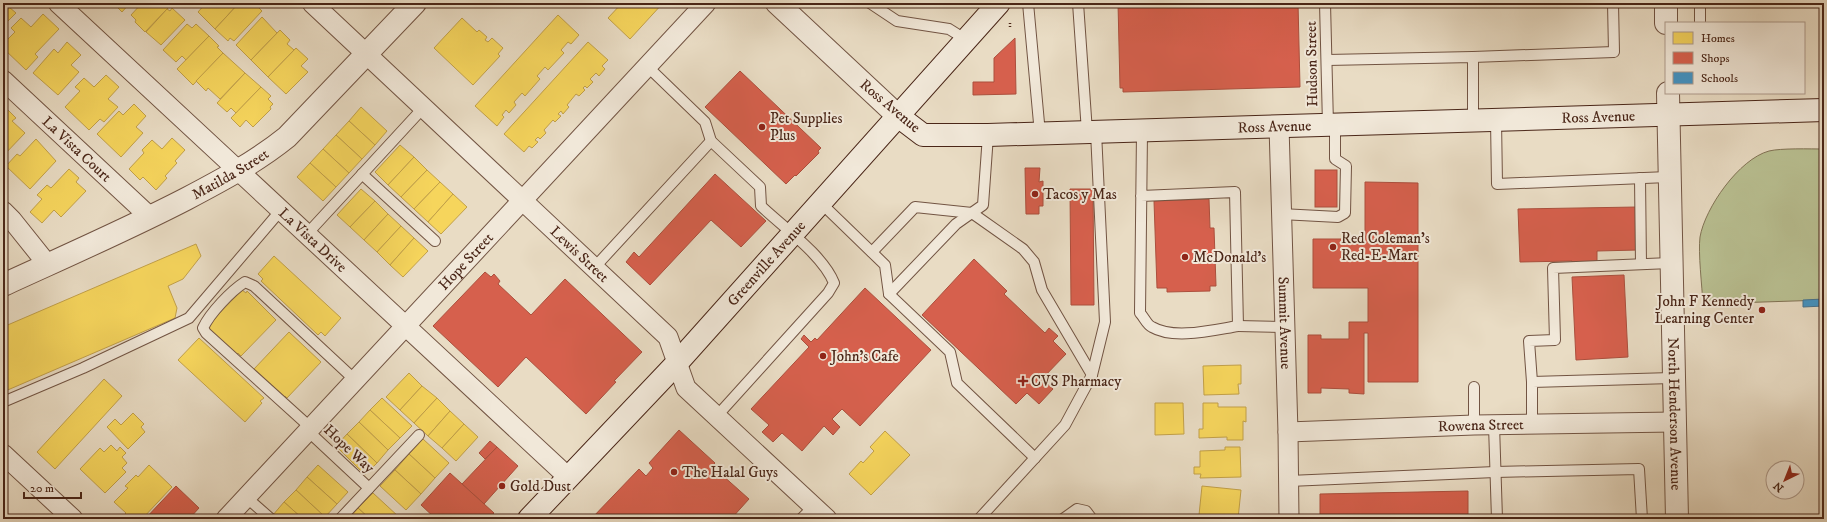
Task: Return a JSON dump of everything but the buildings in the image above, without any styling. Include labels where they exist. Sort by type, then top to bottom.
[{"type":"main road","name":"Matilda Street","points":[[3,285],[150,217],[239,171],[266,154],[287,137],[368,55],[416,3]]},
{"type":"main road","name":"Ross Avenue","points":[[777,3],[898,116],[923,135],[1142,132],[1279,126],[1668,116],[1824,110]]},
{"type":"main road","name":"Greenville Avenue","points":[[529,519],[677,363],[821,203],[965,39],[999,3]]},
{"type":"main road","points":[[1666,3],[1666,22]]},
{"type":"main road","name":"North Henderson Avenue","points":[[1668,94],[1672,378],[1677,519]]},
{"type":"street","name":"La Vista Drive","points":[[58,3],[568,477]]},
{"type":"street","name":"Lewis Street","points":[[312,3],[668,338],[686,388],[716,416],[814,515]]},
{"type":"street","name":"Hope Street","points":[[226,519],[706,3]]},
{"type":"street","name":"La Vista Court","points":[[3,80],[150,217]]},
{"type":"street","name":"Summit Avenue","points":[[1279,126],[1288,432],[1288,519]]},
{"type":"street","points":[[3,211],[48,265]]},
{"type":"street","name":"Rowena Street","points":[[1288,432],[1494,425],[1674,422]]},
{"type":"street","points":[[3,454],[73,519]]},
{"type":"lane","points":[[870,3],[897,21],[949,29],[965,39]]},
{"type":"lane","points":[[1028,3],[1040,134]]},
{"type":"lane","points":[[979,519],[1065,425],[1092,375],[1105,322],[1091,132],[1078,3]]},
{"type":"lane","name":"Hudson Street","points":[[1281,214],[1338,217],[1345,213],[1346,166],[1335,159],[1331,125],[1325,3]]},
{"type":"lane","points":[[1327,60],[1614,52],[1613,3]]},
{"type":"lane","points":[[1700,3],[1700,22]]},
{"type":"lane","points":[[1473,57],[1473,121]]},
{"type":"lane","points":[[647,66],[706,122],[711,141],[760,187],[761,206],[829,270],[834,283],[828,293],[716,416]]},
{"type":"lane","points":[[307,234],[424,107]]},
{"type":"lane","points":[[1496,120],[1497,184],[1668,177]]},
{"type":"lane","points":[[1142,132],[1140,313],[1150,327],[1166,333],[1202,332],[1238,326],[1284,326]]},
{"type":"lane","points":[[889,294],[956,224],[983,204],[988,135]]},
{"type":"lane","points":[[594,268],[711,141]]},
{"type":"lane","points":[[362,174],[435,241]]},
{"type":"lane","points":[[1640,178],[1641,264]]},
{"type":"lane","points":[[1141,196],[1235,192],[1238,326]]},
{"type":"lane","points":[[821,203],[885,265],[889,294],[950,352],[957,383],[1035,458]]},
{"type":"lane","points":[[872,252],[915,207],[972,213],[1023,249],[1034,262],[1042,290],[1092,375]]},
{"type":"lane","points":[[3,402],[83,368],[189,318],[281,210]]},
{"type":"lane","points":[[1532,425],[1532,382],[1529,341],[1555,340],[1553,268],[1670,263]]},
{"type":"lane","name":"Hope Way","points":[[356,380],[254,286],[245,282],[237,288],[206,320],[202,328],[369,488]]},
{"type":"lane","points":[[1532,382],[1672,378]]},
{"type":"lane","points":[[1474,387],[1474,426]]},
{"type":"lane","points":[[1494,425],[1496,519]]},
{"type":"lane","name":"Hope Way","points":[[340,519],[419,435]]},
{"type":"lane","points":[[1289,481],[1495,472],[1639,469],[1642,519]]},
{"type":"lane","points":[[246,497],[271,519]]},
{"type":"lane","points":[[1063,519],[1077,508],[1086,511],[1092,519]]},
{"type":"green space","points":[[1788,149],[1824,149],[1824,300],[1703,304],[1700,237],[1703,225],[1709,212],[1725,186],[1746,164],[1769,151]]},
{"type":"place","name":"Pet Supplies Plus","points":[[762,127]]},
{"type":"place","name":"Tacos y Mas","points":[[1035,194]]},
{"type":"place","name":"Red Coleman's Red-E-Mart","points":[[1333,247]]},
{"type":"place","name":"McDonald's","points":[[1185,257]]},
{"type":"place","name":"John F Kennedy Learning Center","points":[[1762,310]]},
{"type":"place","name":"John's Cafe","points":[[823,356]]},
{"type":"place","name":"CVS Pharmacy","points":[[1023,381]]},
{"type":"place","name":"The Halal Guys","points":[[674,472]]},
{"type":"place","name":"Gold Dust","points":[[502,486]]}]
